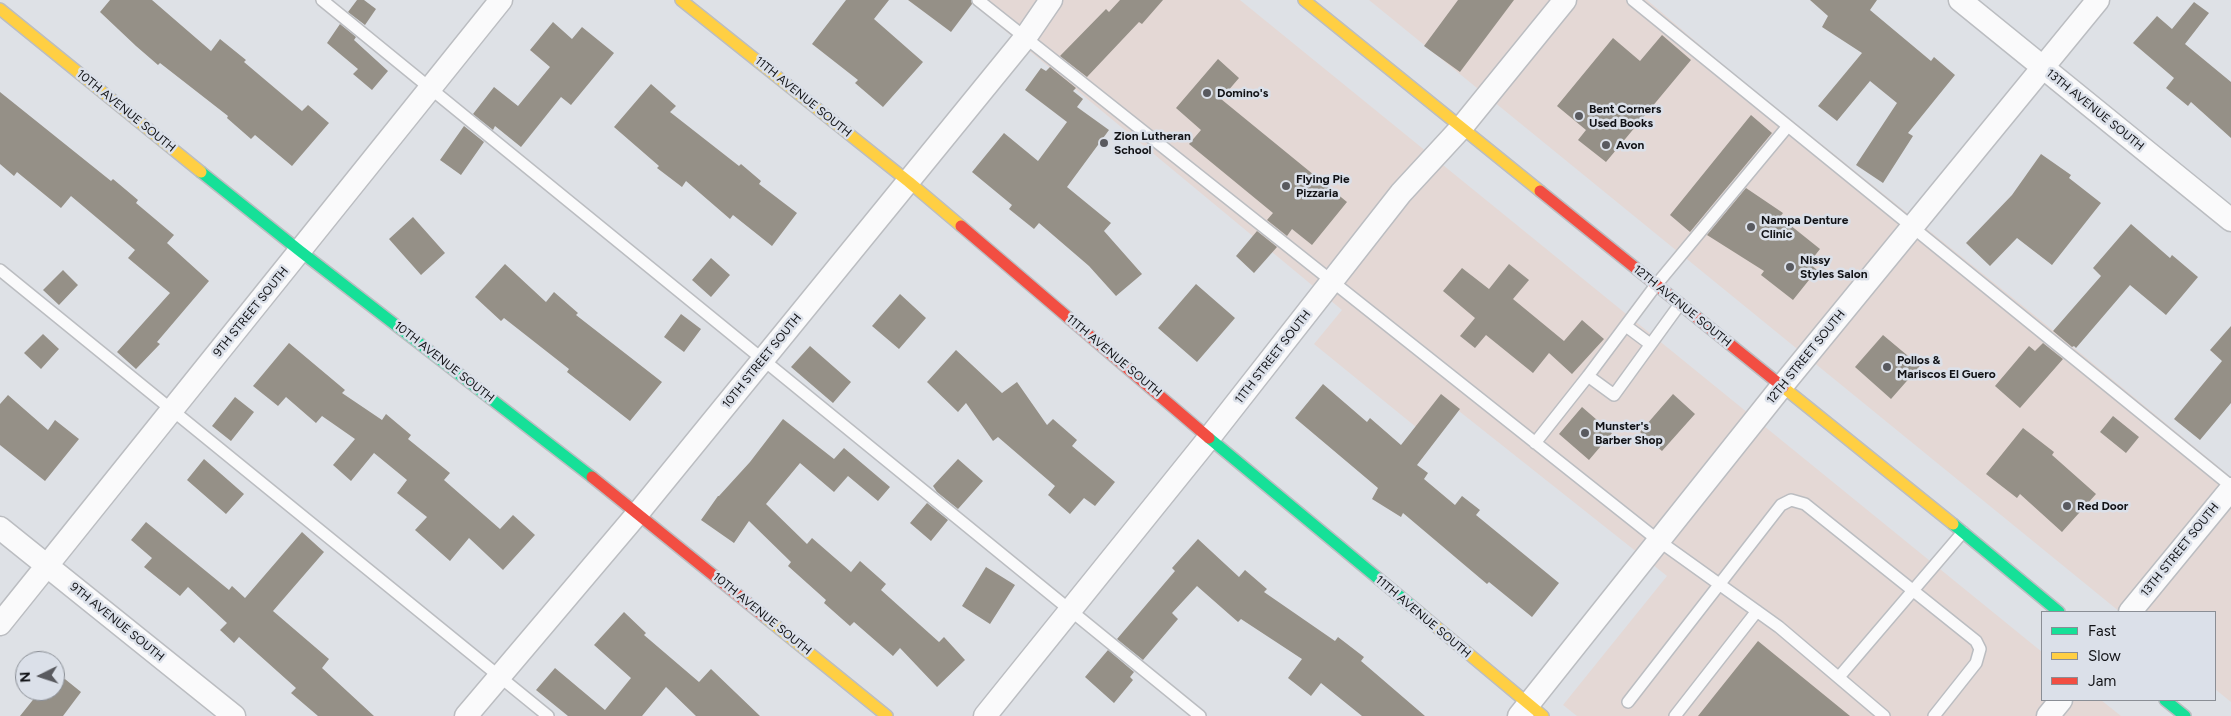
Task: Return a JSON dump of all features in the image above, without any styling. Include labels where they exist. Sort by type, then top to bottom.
[{"type":"street","name":"9TH STREET SOUTH","points":[[0,624],[501,0]]},
{"type":"street","name":"11TH AVENUE SOUTH","points":[[681,0],[909,182],[1530,712]]},
{"type":"street","name":"10TH STREET SOUTH","points":[[466,716],[638,514],[764,360],[1025,38],[1051,0]]},
{"type":"street","name":"12TH AVENUE SOUTH","points":[[1304,0],[1963,532],[2058,611]]},
{"type":"street","name":"11TH STREET SOUTH","points":[[985,716],[1209,438],[1401,194],[1461,128],[1565,0]]},
{"type":"street","name":"13TH AVENUE SOUTH","points":[[1960,0],[2231,220]]},
{"type":"street","name":"12TH STREET SOUTH","points":[[1530,712],[1659,540],[1782,386],[2098,0]]},
{"type":"street","name":"10TH AVENUE SOUTH","points":[[0,10],[300,251],[638,514],[888,716]]},
{"type":"street","name":"13TH STREET SOUTH","points":[[2131,611],[2231,487]]},
{"type":"street","name":"9TH AVENUE SOUTH","points":[[0,528],[234,716]]},
{"type":"street","points":[[2048,716],[2060,701]]},
{"type":"street","points":[[2166,701],[2185,716]]},
{"type":"lane","points":[[322,0],[1200,716]]},
{"type":"lane","points":[[978,0],[1535,443],[1659,540],[1840,676],[1884,716]]},
{"type":"lane","points":[[1633,0],[2231,487]]},
{"type":"lane","points":[[1535,443],[1656,285],[1788,126]]},
{"type":"lane","points":[[0,270],[548,716]]},
{"type":"lane","points":[[1588,376],[1614,394],[1680,304]]},
{"type":"lane","points":[[1626,326],[1650,344]]},
{"type":"lane","points":[[1628,702],[1781,505],[1791,500],[1805,504],[1976,641],[1980,649],[1976,663],[1934,716]]},
{"type":"lane","points":[[1840,676],[1963,532]]},
{"type":"lane","points":[[1675,716],[1756,612]]},
{"type":"shaded area","points":[[968,0],[1240,0],[2041,651],[2041,701],[2102,701],[2121,716],[1577,716],[1563,705],[1667,576],[1440,396],[1416,427],[1314,344],[1342,310]]},
{"type":"shaded area","points":[[1369,0],[1647,0],[1727,68],[2034,315],[2231,477],[2231,702],[2216,690],[2216,611],[2119,611]]},
{"type":"building","points":[[110,0],[152,0],[211,51],[220,39],[302,111],[308,105],[329,123],[292,166],[255,135],[251,139],[227,118],[228,116],[160,63],[158,65],[136,46],[100,12]]},
{"type":"building","points":[[357,0],[364,0],[376,9],[365,25],[348,12]]},
{"type":"building","points":[[846,0],[889,0],[874,19],[923,62],[883,107],[855,83],[858,80],[812,44]]},
{"type":"building","points":[[908,0],[971,0],[972,4],[951,32]]},
{"type":"building","points":[[1120,0],[1163,0],[1142,24],[1139,22],[1087,77],[1060,56],[1106,9],[1109,12]]},
{"type":"building","points":[[1458,0],[1514,0],[1460,72],[1424,46]]},
{"type":"building","points":[[1810,0],[1877,0],[1870,10],[1931,61],[1934,57],[1955,75],[1908,133],[1913,136],[1883,183],[1856,165],[1897,103],[1870,81],[1837,121],[1818,106],[1862,53],[1822,27],[1828,16]]},
{"type":"building","points":[[2194,2],[2209,13],[2185,44],[2231,82],[2231,138],[2191,102],[2188,106],[2166,88],[2174,78],[2133,43],[2157,16],[2172,29]]},
{"type":"building","points":[[553,22],[572,39],[582,27],[614,53],[571,105],[561,97],[521,147],[495,126],[493,130],[473,114],[494,87],[518,106],[550,67],[530,50]]},
{"type":"building","points":[[340,24],[356,37],[354,40],[388,71],[372,90],[353,74],[358,69],[327,43]]},
{"type":"building","points":[[1662,35],[1691,60],[1606,162],[1578,140],[1586,130],[1557,106],[1613,38],[1640,61]]},
{"type":"building","points":[[1218,59],[1239,78],[1221,99],[1347,202],[1312,245],[1292,229],[1287,236],[1267,220],[1273,213],[1189,144],[1201,130],[1176,108]]},
{"type":"building","points":[[1050,67],[1076,88],[1073,91],[1083,99],[1077,107],[1109,130],[1067,187],[1111,223],[1104,231],[1142,274],[1116,296],[1089,266],[1039,223],[1034,229],[1009,209],[1012,205],[972,172],[1004,133],[1038,161],[1067,122],[1025,90],[1041,68],[1046,71]]},
{"type":"building","points":[[651,84],[676,106],[670,112],[739,166],[741,164],[761,181],[759,184],[797,213],[772,246],[733,215],[730,219],[686,181],[682,187],[657,168],[659,166],[614,127]]},
{"type":"building","points":[[0,92],[111,181],[113,179],[138,200],[136,203],[174,235],[167,243],[209,281],[157,342],[160,344],[136,369],[117,352],[170,293],[128,258],[135,250],[71,196],[61,208],[17,172],[14,176],[0,164]]},
{"type":"building","points":[[1751,115],[1772,133],[1690,232],[1670,215]]},
{"type":"building","points":[[464,126],[484,142],[461,175],[440,160]]},
{"type":"building","points":[[2041,154],[2071,175],[2069,178],[2101,203],[2052,265],[2017,238],[1990,266],[1966,243],[2012,195]]},
{"type":"building","points":[[1746,188],[1783,213],[1780,217],[1820,249],[1809,263],[1817,270],[1793,300],[1761,275],[1764,271],[1707,235]]},
{"type":"building","points":[[413,217],[445,253],[421,275],[389,239]]},
{"type":"building","points":[[2131,224],[2170,258],[2172,255],[2198,277],[2166,315],[2130,285],[2076,348],[2072,347],[2053,331],[2101,276],[2093,268]]},
{"type":"building","points":[[1257,231],[1277,247],[1254,273],[1236,256]]},
{"type":"building","points":[[711,258],[730,275],[711,297],[692,280]]},
{"type":"building","points":[[505,264],[546,302],[554,292],[578,313],[576,315],[662,382],[630,421],[567,372],[569,369],[504,318],[501,321],[475,297]]},
{"type":"building","points":[[1509,264],[1529,280],[1513,299],[1564,341],[1582,320],[1604,339],[1572,374],[1549,353],[1533,373],[1486,335],[1475,348],[1460,336],[1475,318],[1443,291],[1462,268],[1489,289]]},
{"type":"building","points":[[63,270],[78,285],[59,305],[43,290]]},
{"type":"building","points":[[1196,284],[1235,318],[1197,362],[1158,328]]},
{"type":"building","points":[[900,294],[926,318],[899,349],[872,326]]},
{"type":"building","points":[[681,314],[701,329],[684,352],[664,337]]},
{"type":"building","points":[[2231,326],[2231,403],[2200,440],[2174,419],[2222,361],[2210,350]]},
{"type":"building","points":[[43,334],[59,349],[41,369],[24,353]]},
{"type":"building","name":"Pollos & Mariscos El Guero","points":[[1883,335],[1920,366],[1891,399],[1855,367]]},
{"type":"building","points":[[289,343],[345,390],[342,393],[382,420],[386,414],[411,435],[408,439],[450,473],[444,480],[500,529],[513,515],[535,535],[503,570],[469,538],[450,561],[415,530],[427,517],[397,493],[407,480],[374,453],[351,481],[333,465],[355,439],[322,416],[316,423],[286,397],[278,406],[253,386]]},
{"type":"building","points":[[2043,343],[2063,359],[2020,408],[1995,386],[2029,346],[2035,351]]},
{"type":"building","points":[[810,346],[851,382],[833,403],[791,367]]},
{"type":"building","points":[[956,350],[1002,393],[1017,382],[1047,425],[1053,419],[1077,440],[1072,446],[1115,482],[1095,506],[1084,498],[1070,514],[1048,495],[1055,486],[998,437],[993,441],[966,403],[958,412],[927,382]]},
{"type":"building","points":[[1323,384],[1367,422],[1370,418],[1401,445],[1441,394],[1460,409],[1417,465],[1428,473],[1424,479],[1455,505],[1462,496],[1480,510],[1476,515],[1559,583],[1532,617],[1489,582],[1487,584],[1403,513],[1401,517],[1372,499],[1378,488],[1295,418]]},
{"type":"building","points":[[1673,394],[1695,414],[1662,451],[1640,432]]},
{"type":"building","points":[[8,395],[48,430],[55,420],[79,439],[45,481],[0,445],[0,404]]},
{"type":"building","points":[[235,397],[254,412],[231,441],[212,426]]},
{"type":"building","name":"Munster's Barber Shop","points":[[1582,407],[1612,433],[1589,460],[1559,434]]},
{"type":"building","points":[[2113,416],[2139,437],[2126,453],[2100,432]]},
{"type":"building","points":[[783,419],[834,459],[844,448],[890,487],[878,501],[848,476],[834,492],[800,463],[766,504],[807,544],[812,538],[851,572],[860,561],[886,584],[881,590],[939,642],[944,637],[965,660],[937,687],[900,648],[893,656],[854,622],[850,626],[824,603],[826,600],[788,566],[791,562],[749,521],[734,543],[701,520],[718,496],[750,462]]},
{"type":"building","points":[[2023,428],[2054,452],[2052,455],[2096,494],[2062,532],[2020,494],[2017,498],[1986,474]]},
{"type":"building","points":[[204,459],[244,494],[226,514],[187,480]]},
{"type":"building","points":[[958,459],[983,481],[958,509],[937,492],[933,486]]},
{"type":"building","points":[[927,503],[948,520],[931,541],[910,523]]},
{"type":"building","points":[[146,522],[229,590],[232,586],[245,598],[302,532],[324,552],[273,611],[329,659],[322,668],[374,716],[318,716],[291,693],[296,688],[239,637],[234,643],[220,630],[227,623],[188,587],[180,596],[144,567],[152,558],[131,540]]},
{"type":"building","points":[[1198,539],[1239,577],[1245,570],[1267,589],[1264,592],[1335,641],[1338,637],[1364,657],[1361,661],[1425,716],[1362,716],[1321,683],[1311,696],[1288,678],[1302,659],[1241,619],[1238,622],[1197,586],[1172,613],[1178,619],[1143,660],[1117,639],[1175,571],[1172,568]]},
{"type":"building","points":[[986,567],[1015,585],[990,624],[962,606]]},
{"type":"building","points":[[624,612],[646,633],[644,635],[699,682],[711,669],[760,716],[696,716],[666,687],[642,716],[568,716],[536,690],[555,668],[605,710],[631,678],[594,645]]},
{"type":"building","points":[[1758,641],[1850,716],[1698,716]]},
{"type":"building","points":[[1108,650],[1134,672],[1130,677],[1133,680],[1114,703],[1085,677]]},
{"type":"building","points":[[65,679],[81,692],[63,716],[20,716],[32,701],[65,701]]},
{"type":"traffic: fast","points":[[201,172],[592,477]]},
{"type":"traffic: fast","points":[[1209,438],[1421,614]]},
{"type":"traffic: fast","points":[[1953,524],[2058,611]]},
{"type":"traffic: fast","points":[[2166,701],[2185,716]]},
{"type":"traffic: slow","points":[[681,0],[909,182],[961,226]]},
{"type":"traffic: slow","points":[[1304,0],[1540,191]]},
{"type":"traffic: slow","points":[[0,9],[201,172]]},
{"type":"traffic: slow","points":[[1783,387],[1953,524]]},
{"type":"traffic: slow","points":[[1421,614],[1543,716]]},
{"type":"traffic: slow","points":[[765,617],[887,716]]},
{"type":"traffic: jam","points":[[1540,191],[1783,387]]},
{"type":"traffic: jam","points":[[961,226],[1209,438]]},
{"type":"traffic: jam","points":[[592,477],[765,617]]},
{"type":"place","name":"Domino's","points":[[1207,93]]},
{"type":"place","name":"Bent Corners Used Books","points":[[1579,116]]},
{"type":"place","name":"Zion Lutheran School","points":[[1104,143]]},
{"type":"place","name":"Avon","points":[[1606,145]]},
{"type":"place","name":"Flying Pie Pizzaria","points":[[1286,186]]},
{"type":"place","name":"Nampa Denture Clinic","points":[[1751,227]]},
{"type":"place","name":"Nissy Styles Salon","points":[[1790,267]]},
{"type":"place","name":"Pollos & Mariscos El Guero","points":[[1887,367]]},
{"type":"place","name":"Munster's Barber Shop","points":[[1585,433]]},
{"type":"place","name":"Red Door","points":[[2067,506]]}]
